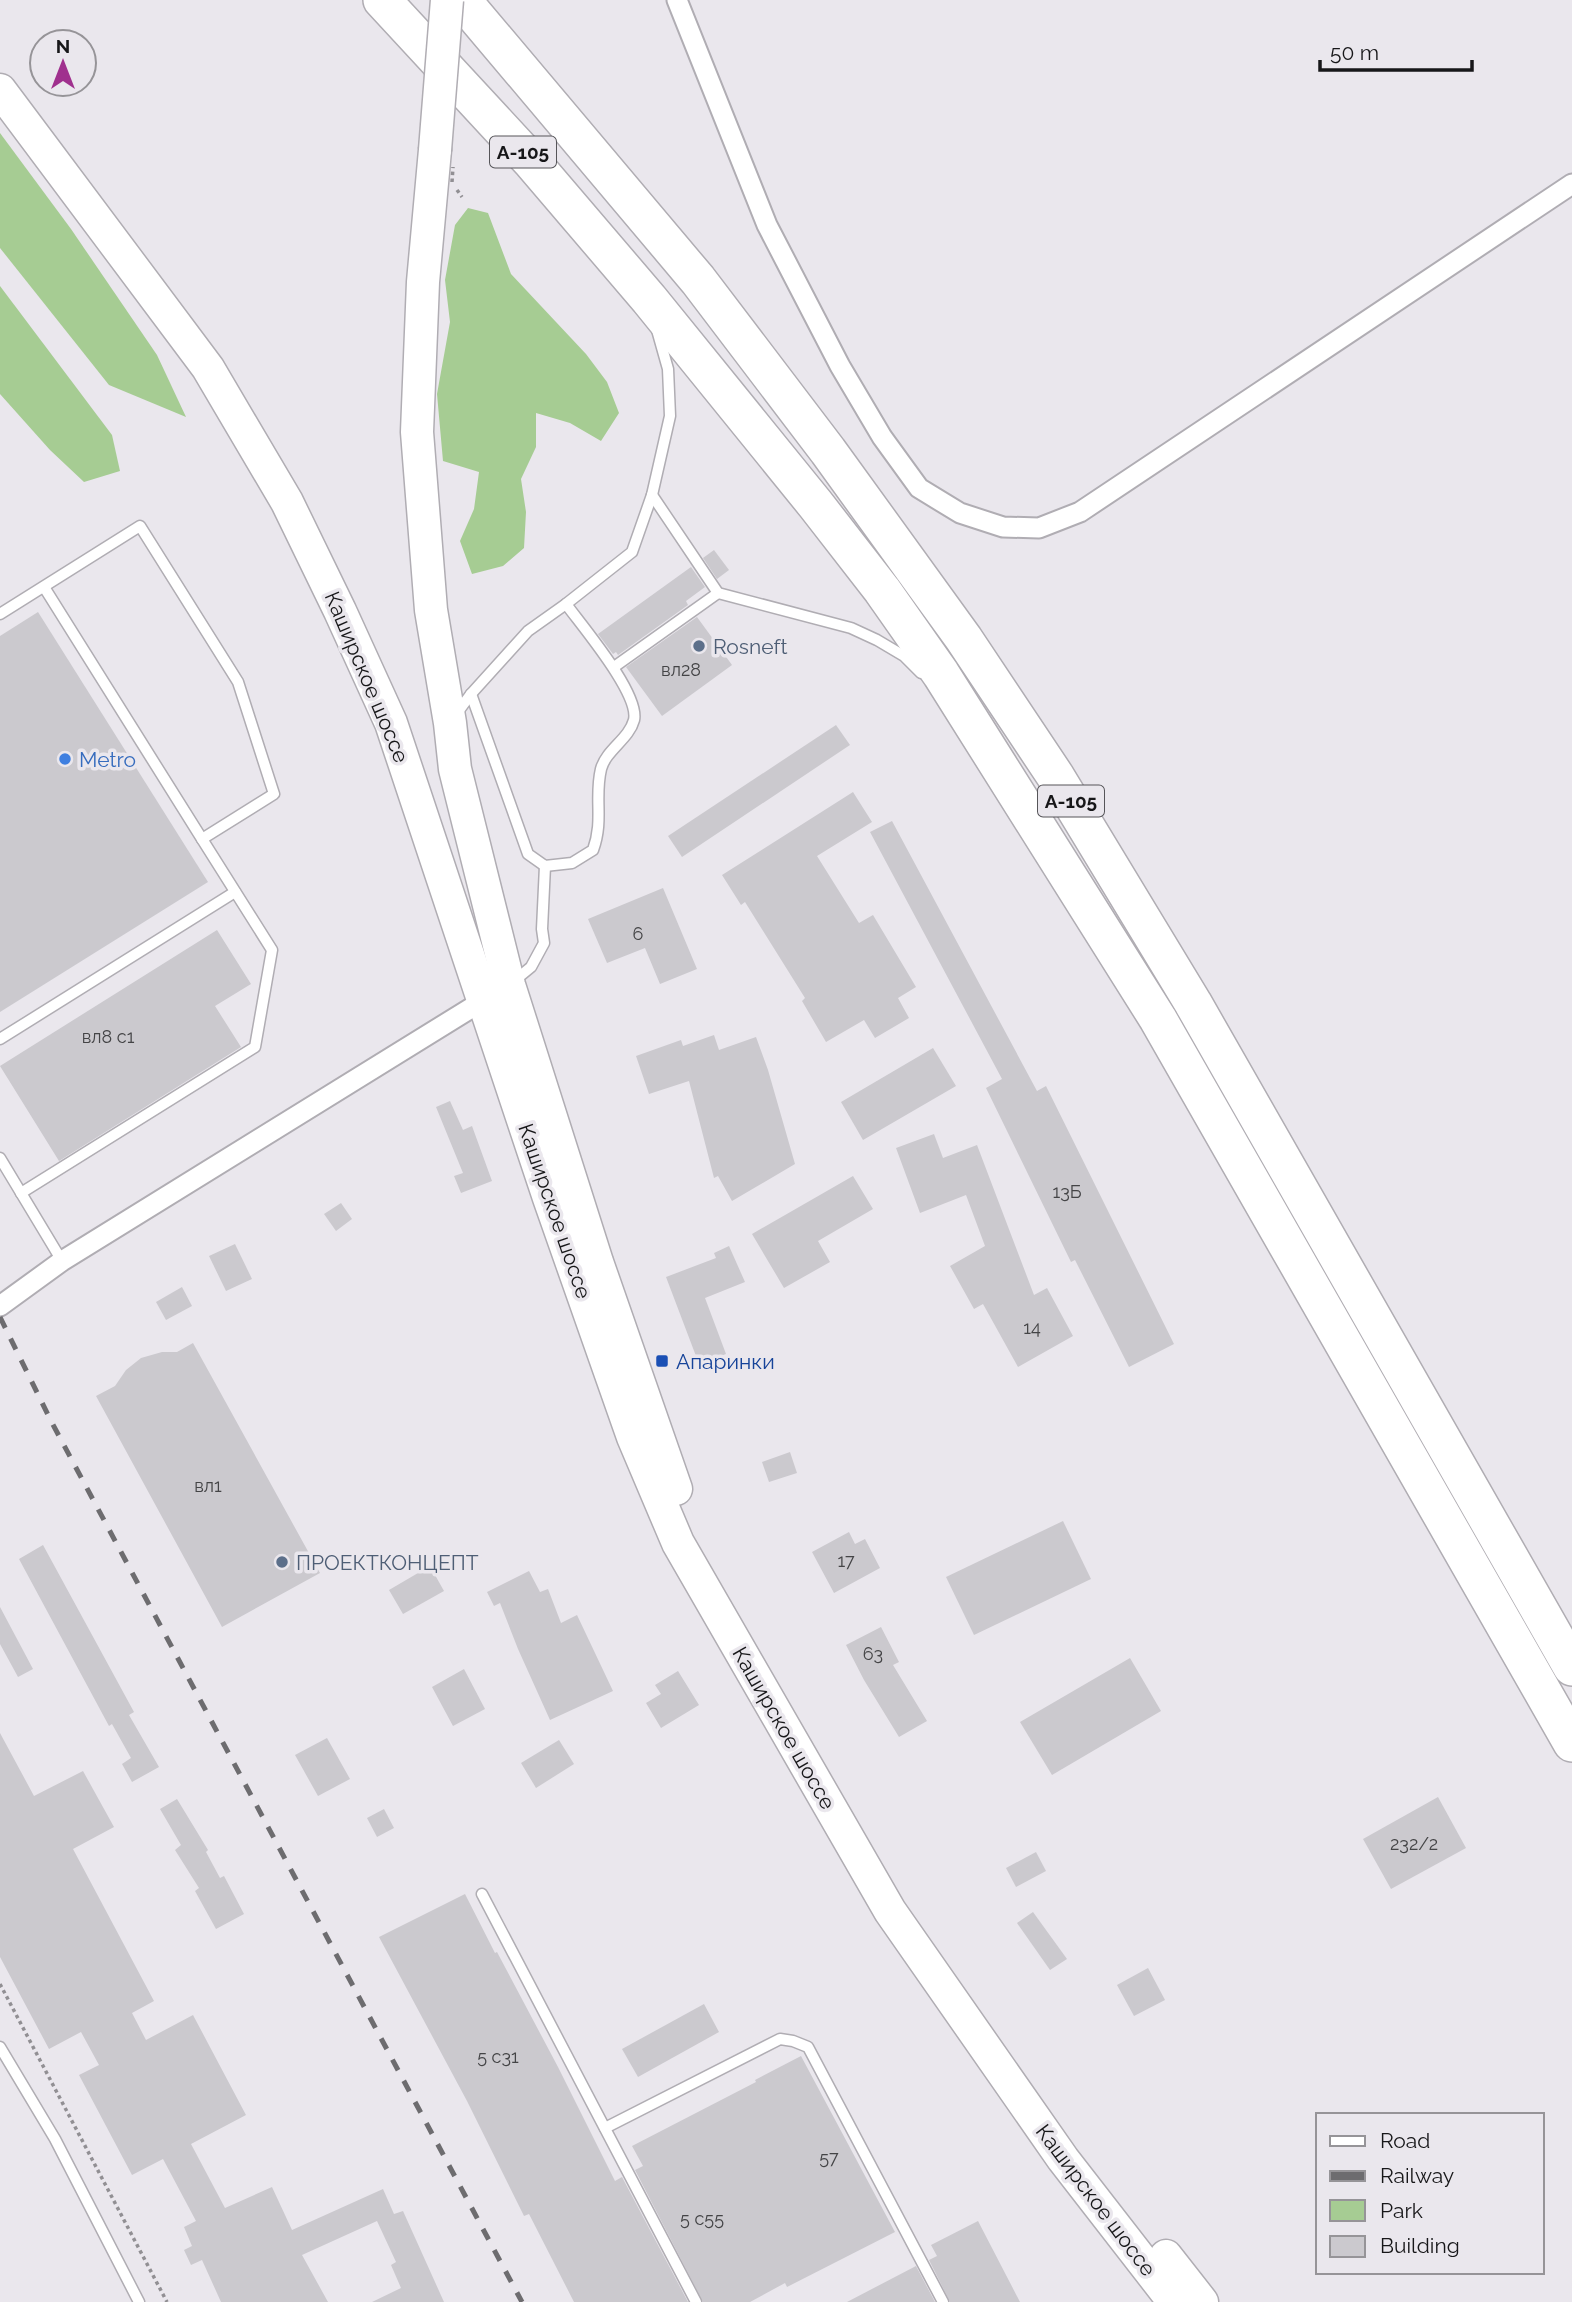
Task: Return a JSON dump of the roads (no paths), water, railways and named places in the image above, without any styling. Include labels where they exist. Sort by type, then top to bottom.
[{"type":"highway","name":"А-105","points":[[382,0],[533,162],[649,299],[816,505],[882,590],[941,674],[1158,1019],[1572,1743]]},
{"type":"highway","name":"А-105","points":[[462,0],[698,280],[828,451],[980,662],[1056,777],[1193,1003],[1572,1667]]},
{"type":"main road","points":[[447,0],[424,282],[417,432],[431,610],[455,769],[496,993]]},
{"type":"main road","name":"Каширское шоссе","points":[[0,90],[208,368],[287,502],[380,698],[496,993],[597,1262],[684,1510],[829,1784],[905,1902],[1095,2167],[1202,2302]]},
{"type":"main road","points":[[409,773],[419,791],[427,795],[437,795],[447,790],[455,769]]},
{"type":"main road","name":"Каширское шоссе","points":[[496,993],[549,1198],[628,1425],[678,1543],[890,1911],[1063,2159],[1174,2302]]},
{"type":"street","points":[[677,0],[767,225],[840,366],[882,437],[919,488],[960,513],[1003,527],[1039,528],[1080,512],[1572,184]]},
{"type":"street","points":[[0,1306],[62,1261],[496,993]]},
{"type":"lane","points":[[450,723],[471,694],[528,631],[632,552],[652,495],[670,416],[668,369],[649,299]]},
{"type":"lane","points":[[652,495],[718,593],[851,628],[904,656],[931,682]]},
{"type":"lane","points":[[0,614],[140,526],[238,682],[274,794],[202,839]]},
{"type":"lane","points":[[21,1193],[255,1047],[272,950],[44,587]]},
{"type":"lane","points":[[614,667],[718,593]]},
{"type":"lane","points":[[471,694],[528,854],[545,866],[572,863],[593,850],[598,836],[601,767],[631,728],[635,717],[614,667],[566,604]]},
{"type":"lane","points":[[940,691],[1002,769]]},
{"type":"lane","points":[[496,993],[531,967],[544,943],[542,929],[545,866]]},
{"type":"lane","points":[[0,1039],[235,892]]},
{"type":"lane","points":[[0,1158],[62,1261]]},
{"type":"lane","points":[[482,1894],[695,2302]]},
{"type":"lane","points":[[605,2128],[780,2039],[808,2047],[943,2302]]},
{"type":"lane","points":[[0,2047],[55,2139],[139,2302]]},
{"type":"railway","points":[[0,1317],[51,1421],[522,2302]]},
{"type":"place","name":"Rosneft","points":[[699,646]]},
{"type":"place","name":"Metro","points":[[65,759]]},
{"type":"place","name":"Апаринки","points":[[662,1361]]},
{"type":"place","name":"ПРОЕКТКОНЦЕПТ","points":[[282,1562]]}]
